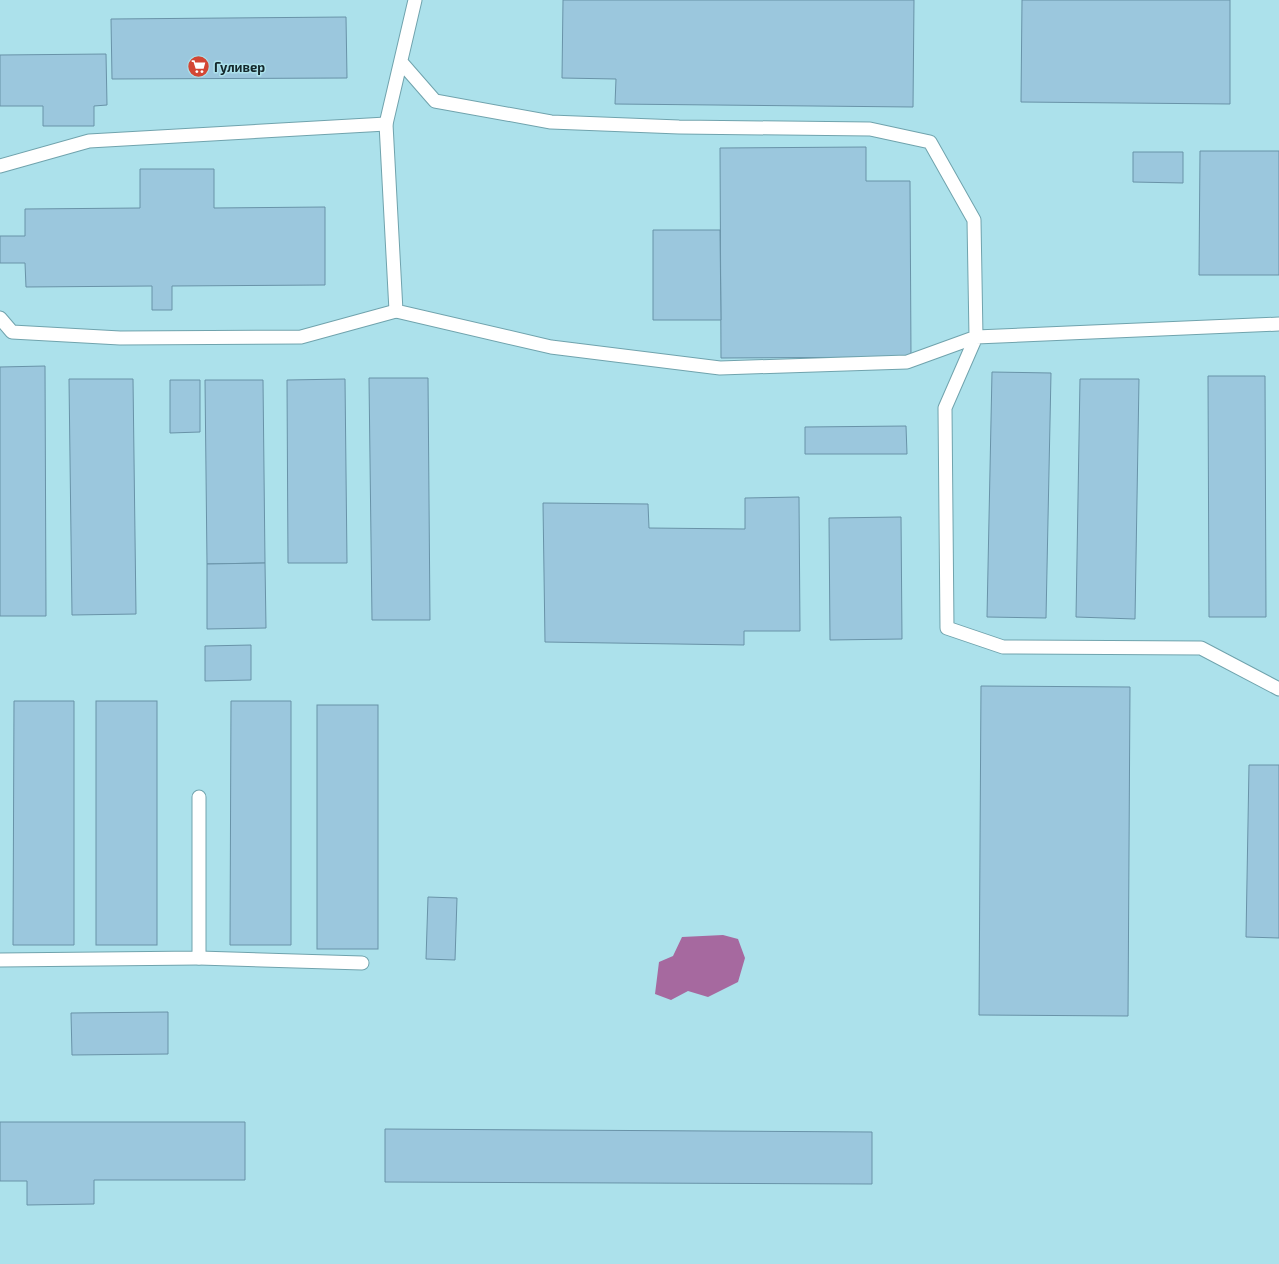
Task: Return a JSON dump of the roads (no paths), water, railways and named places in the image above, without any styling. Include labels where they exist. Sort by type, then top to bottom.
[{"type":"lane","points":[[396,311],[386,124],[415,0]]},
{"type":"lane","points":[[401,62],[435,101],[551,122],[679,127],[870,129],[930,142],[974,220],[976,337],[945,408],[947,628],[1003,647],[1201,648],[1279,689]]},
{"type":"lane","points":[[0,166],[89,142],[386,124]]},
{"type":"lane","points":[[0,318],[12,332],[120,338],[301,337],[396,311],[551,347],[720,368],[907,362],[976,337],[1279,324]]},
{"type":"lane","points":[[199,797],[199,958]]},
{"type":"lane","points":[[0,960],[199,958],[362,962]]},
{"type":"place","name":"Гуливер","points":[[199,67]]}]
